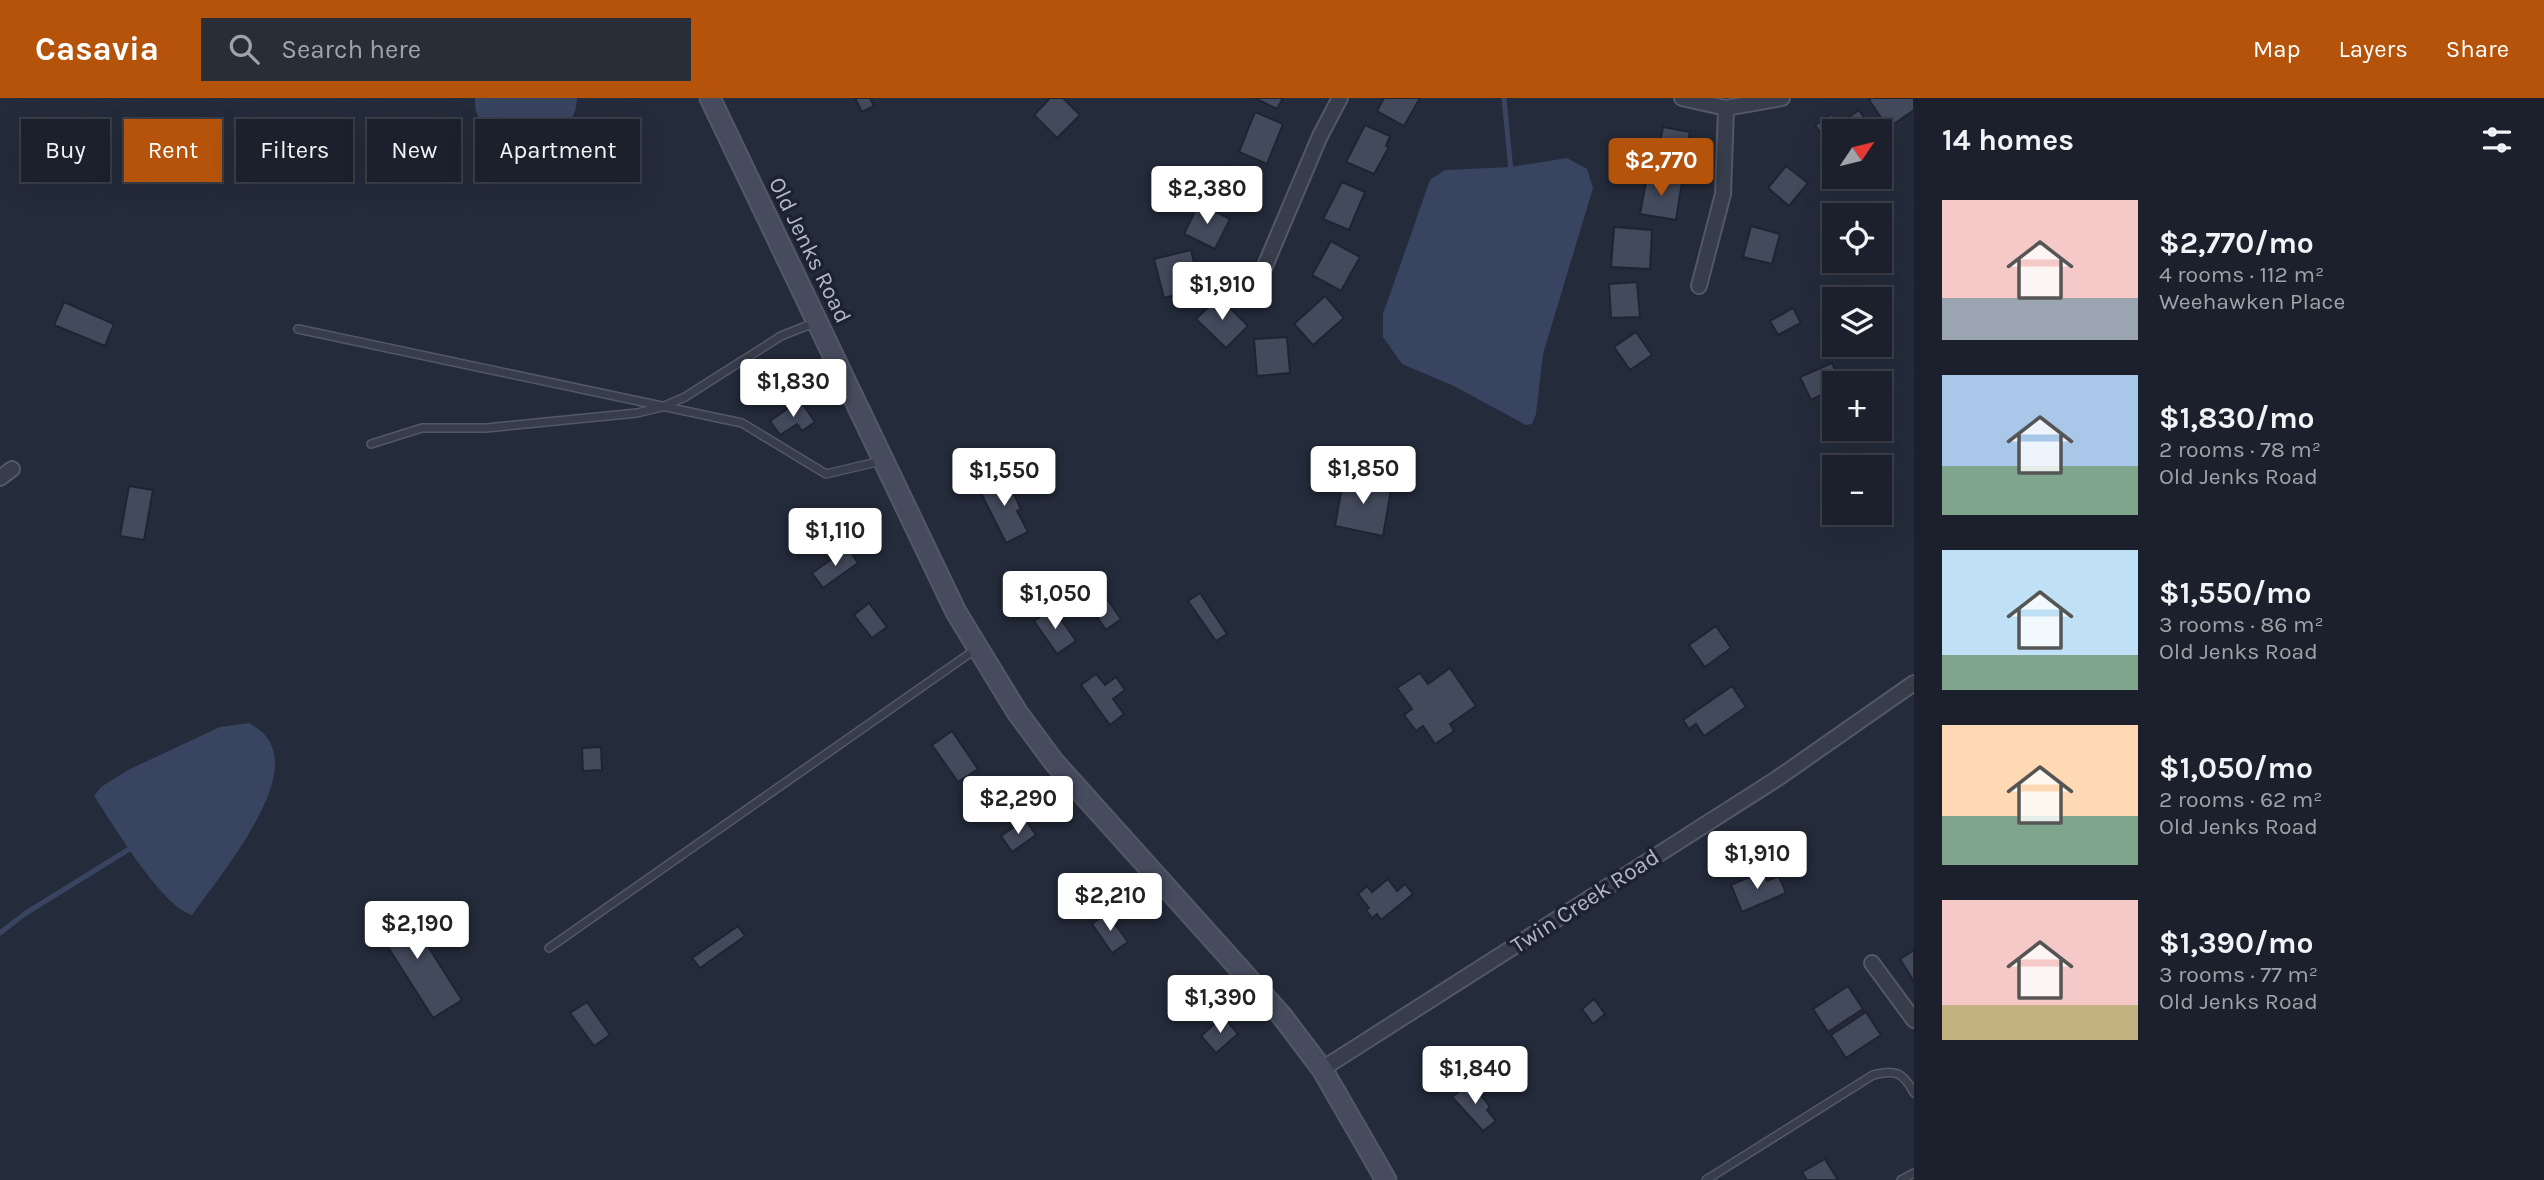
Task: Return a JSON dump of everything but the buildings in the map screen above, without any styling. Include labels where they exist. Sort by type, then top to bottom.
[{"type":"street","name":"Old Jenks Road","points":[[710,98],[882,461],[976,649],[1054,762],[1282,1016],[1322,1069],[1386,1180]]},
{"type":"street","points":[[1262,273],[1320,136],[1340,98]]},
{"type":"street","points":[[1682,98],[1726,108],[1782,98]]},
{"type":"street","points":[[1699,286],[1723,194],[1726,108]]},
{"type":"street","name":"Twin Creek Road","points":[[1322,1069],[1778,778],[1914,684]]},
{"type":"street","points":[[1872,963],[1914,1020]]},
{"type":"lane","points":[[371,444],[422,428],[486,428],[637,413],[662,407],[685,397],[781,336],[817,321]]},
{"type":"lane","points":[[298,329],[742,423],[826,474],[882,461]]},
{"type":"lane","points":[[549,948],[976,649]]},
{"type":"lane","points":[[1713,1179],[1873,1075],[1894,1070],[1902,1074],[1914,1093]]},
{"type":"lane","points":[[1901,1180],[1914,1173]]},
{"type":"water","points":[[475,98],[577,98],[570,119],[480,119],[476,112]]},
{"type":"water","points":[[1567,158],[1587,169],[1593,188],[1543,354],[1536,414],[1532,424],[1526,425],[1454,386],[1402,364],[1383,337],[1383,314],[1430,180],[1445,170],[1511,167]]},
{"type":"water","points":[[249,723],[264,734],[273,750],[275,768],[270,789],[248,836],[192,915],[179,908],[152,881],[94,796],[101,787],[128,770],[220,727]]},
{"type":"waterway","points":[[1504,98],[1511,171]]},
{"type":"waterway","points":[[0,933],[26,913],[131,848]]}]
